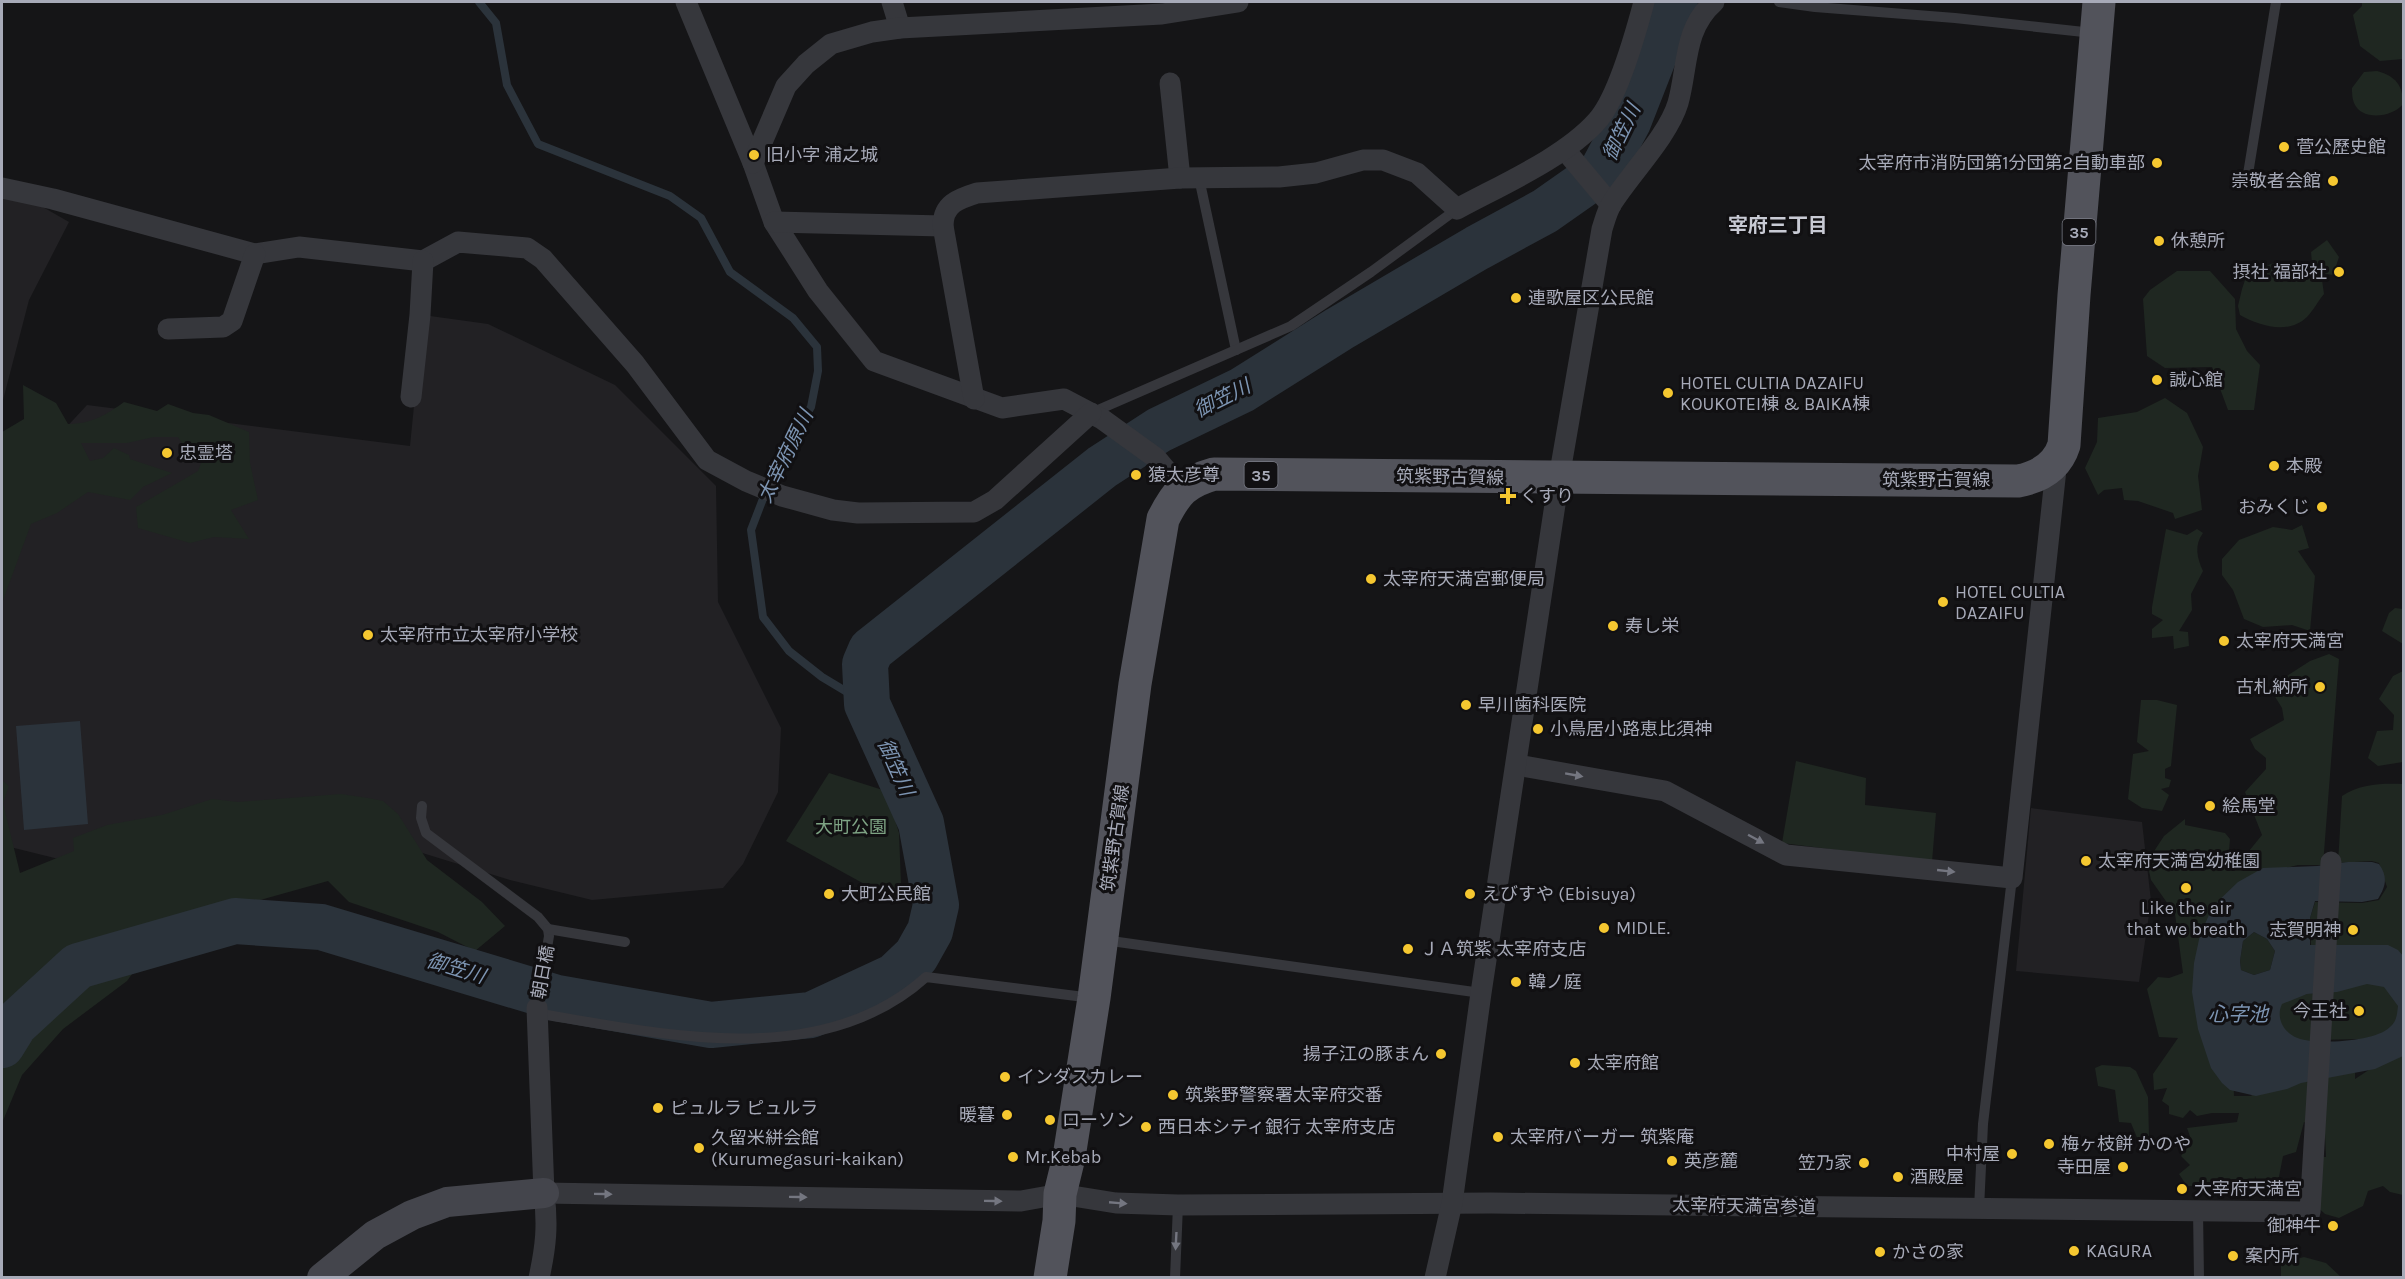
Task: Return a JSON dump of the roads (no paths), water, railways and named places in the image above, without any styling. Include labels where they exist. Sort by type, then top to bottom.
[{"type":"main road","name":"35","points":[[2057,460],[2064,445],[2074,295],[2099,2]]},
{"type":"main road","name":"筑紫野古賀線","points":[[1050,1278],[1059,1221],[1060,1194],[1069,1157],[1094,998],[1135,684],[1163,519],[1172,501],[1182,489],[1195,480],[1214,474],[2018,481],[2041,473],[2057,460]]},
{"type":"street","points":[[686,2],[753,164],[774,222],[818,291],[874,361],[1002,408],[1064,399],[1096,416],[1156,458],[1182,489]]},
{"type":"street","points":[[892,2],[900,28]]},
{"type":"street","points":[[753,164],[786,86],[806,64],[831,44],[872,32],[900,28],[1162,14],[1238,2]]},
{"type":"street","points":[[974,399],[943,226],[943,216],[951,205],[961,198],[976,193],[1189,178],[1279,177],[1316,173],[1364,160],[1383,160],[1417,172],[1457,210],[1568,153],[1598,120],[1617,85],[1644,2]]},
{"type":"street","points":[[1435,1278],[1452,1203],[1481,993],[1559,478],[1608,201],[1667,127],[1678,104],[1684,61],[1695,27],[1714,2]]},
{"type":"street","points":[[1170,83],[1189,178]]},
{"type":"street","points":[[1568,153],[1608,201]]},
{"type":"street","points":[[2,188],[53,199],[255,254],[299,247],[423,261],[458,242],[527,248],[543,259],[635,364],[707,460],[756,486],[782,496],[833,510],[858,513],[974,512],[995,500],[1096,416]]},
{"type":"street","points":[[774,222],[943,226]]},
{"type":"street","points":[[168,329],[223,327],[232,321],[255,254]]},
{"type":"street","points":[[411,397],[423,261]]},
{"type":"street","points":[[1516,765],[1665,791],[1786,855],[2012,878],[2057,460]]},
{"type":"street","name":"太宰府天満宮参道","points":[[544,1193],[1021,1201],[1060,1194],[1116,1203],[1178,1204],[1452,1203],[2310,1212],[2331,862]]},
{"type":"street","points":[[537,1010],[547,1222],[546,1247],[538,1278]]},
{"type":"street","points":[[322,1278],[375,1235],[412,1215],[447,1202],[544,1193]]},
{"type":"lane","points":[[1779,2],[2097,34]]},
{"type":"lane","points":[[2247,180],[2276,2]]},
{"type":"lane","points":[[1189,178],[1236,350]]},
{"type":"lane","points":[[1096,416],[1291,326],[1457,210]]},
{"type":"lane","points":[[422,806],[421,818],[426,833],[538,917],[549,933],[625,942]]},
{"type":"lane","points":[[1979,1209],[1983,1124],[2012,878]]},
{"type":"lane","name":"朝日橋","points":[[537,1010],[549,933]]},
{"type":"lane","points":[[1101,940],[1481,993]]},
{"type":"lane","points":[[537,1010],[654,1033],[716,1038],[778,1036],[830,1029],[890,1004],[926,978],[1094,998]]},
{"type":"lane","points":[[1175,1278],[1178,1204]]},
{"type":"lane","points":[[2198,1210],[2199,1278]]},
{"type":"water","points":[[80,721],[88,824],[24,830],[16,726]]},
{"type":"water","name":"心字池","points":[[2372,862],[2379,864],[2384,873],[2385,882],[2378,899],[2362,902],[2315,901],[2310,918],[2310,945],[2388,945],[2398,950],[2404,957],[2403,1056],[2375,1069],[2301,1083],[2287,1089],[2256,1096],[2230,1090],[2211,1068],[2198,1029],[2192,992],[2194,963],[2200,935],[2213,906],[2238,882],[2263,868]],"holes":[[[2254,932],[2267,939],[2275,951],[2270,970],[2254,975],[2241,970],[2240,961],[2243,941]],[[2367,984],[2384,987],[2398,1006],[2394,1022],[2383,1032],[2374,1036],[2337,1041],[2299,1039],[2288,1032],[2281,1022],[2282,1004],[2307,994],[2337,992]]]},
{"type":"waterway","name":"太宰府原川","points":[[479,2],[496,23],[507,85],[538,144],[670,196],[701,218],[730,272],[793,318],[817,347],[818,371],[811,407],[776,465],[751,530],[763,617],[789,651],[822,677],[867,704]]},
{"type":"waterway","name":"御笠川","points":[[2,1045],[15,1024],[78,966],[235,921],[321,927],[557,998],[711,1025],[811,1015],[895,976],[916,956],[930,931],[936,905],[921,823],[867,704],[865,664],[871,650],[1102,467],[1159,430],[1242,390],[1339,329],[1545,211],[1602,171],[1628,122],[1675,2]]},
{"type":"place","name":"菅公歷史館","points":[[2284,147]]},
{"type":"place","name":"旧小字 浦之城","points":[[754,155]]},
{"type":"place","name":"太宰府市消防団第1分団第2自動車部","points":[[2157,163]]},
{"type":"place","name":"崇敬者会館","points":[[2333,181]]},
{"type":"place","name":"休憩所","points":[[2159,241]]},
{"type":"place","name":"摂社 福部社","points":[[2339,272]]},
{"type":"place","name":"連歌屋区公民館","points":[[1516,298]]},
{"type":"place","name":"誠心館","points":[[2157,380]]},
{"type":"place","name":"HOTEL CULTIA DAZAIFU KOUKOTEI棟 & BAIKA棟","points":[[1668,393]]},
{"type":"place","name":"忠霊塔","points":[[167,453]]},
{"type":"place","name":"本殿","points":[[2274,466]]},
{"type":"place","name":"猿太彦尊","points":[[1136,475]]},
{"type":"place","name":"くすり","points":[[1508,496]]},
{"type":"place","name":"おみくじ","points":[[2322,507]]},
{"type":"place","name":"太宰府天満宮郵便局","points":[[1371,579]]},
{"type":"place","name":"HOTEL CULTIA DAZAIFU","points":[[1943,602]]},
{"type":"place","name":"寿し栄","points":[[1613,626]]},
{"type":"place","name":"太宰府市立太宰府小学校","points":[[368,635]]},
{"type":"place","name":"太宰府天満宮","points":[[2224,641]]},
{"type":"place","name":"古札納所","points":[[2320,687]]},
{"type":"place","name":"早川歯科医院","points":[[1466,705]]},
{"type":"place","name":"小鳥居小路恵比須神","points":[[1538,729]]},
{"type":"place","name":"絵馬堂","points":[[2210,806]]},
{"type":"place","name":"太宰府天満宮幼稚園","points":[[2086,861]]},
{"type":"place","name":"Like the air that we breath","points":[[2186,888]]},
{"type":"place","name":"大町公民館","points":[[829,894]]},
{"type":"place","name":"えびすや (Ebisuya)","points":[[1470,894]]},
{"type":"place","name":"MIDLE.","points":[[1604,928]]},
{"type":"place","name":"志賀明神","points":[[2353,930]]},
{"type":"place","name":"ＪＡ筑紫 太宰府支店","points":[[1408,949]]},
{"type":"place","name":"韓ノ庭","points":[[1516,982]]},
{"type":"place","name":"今王社","points":[[2359,1011]]},
{"type":"place","name":"揚子江の豚まん","points":[[1441,1054]]},
{"type":"place","name":"太宰府館","points":[[1575,1063]]},
{"type":"place","name":"インダスカレー","points":[[1005,1077]]},
{"type":"place","name":"筑紫野警察署太宰府交番","points":[[1173,1095]]},
{"type":"place","name":"ピュルラ ピュルラ","points":[[658,1108]]},
{"type":"place","name":"暖暮","points":[[1007,1115]]},
{"type":"place","name":"ローソン","points":[[1050,1120]]},
{"type":"place","name":"西日本シティ銀行 太宰府支店","points":[[1146,1127]]},
{"type":"place","name":"太宰府バーガー 筑紫庵","points":[[1498,1137]]},
{"type":"place","name":"梅ヶ枝餅 かのや","points":[[2049,1144]]},
{"type":"place","name":"久留米絣会館 (Kurumegasuri-kaikan)","points":[[699,1148]]},
{"type":"place","name":"中村屋","points":[[2012,1154]]},
{"type":"place","name":"Mr.Kebab","points":[[1013,1157]]},
{"type":"place","name":"英彦麓","points":[[1672,1161]]},
{"type":"place","name":"笠乃家","points":[[1864,1163]]},
{"type":"place","name":"寺田屋","points":[[2123,1167]]},
{"type":"place","name":"酒殿屋","points":[[1898,1177]]},
{"type":"place","name":"大宰府天満宮","points":[[2182,1189]]},
{"type":"place","name":"御神牛","points":[[2333,1226]]},
{"type":"place","name":"KAGURA","points":[[2074,1251]]},
{"type":"place","name":"かさの家","points":[[1880,1252]]},
{"type":"place","name":"案内所","points":[[2233,1256]]},
{"type":"district","name":"宰府三丁目","points":[[1778,225]]},
{"type":"park label","name":"大町公園","points":[[851,827]]}]
